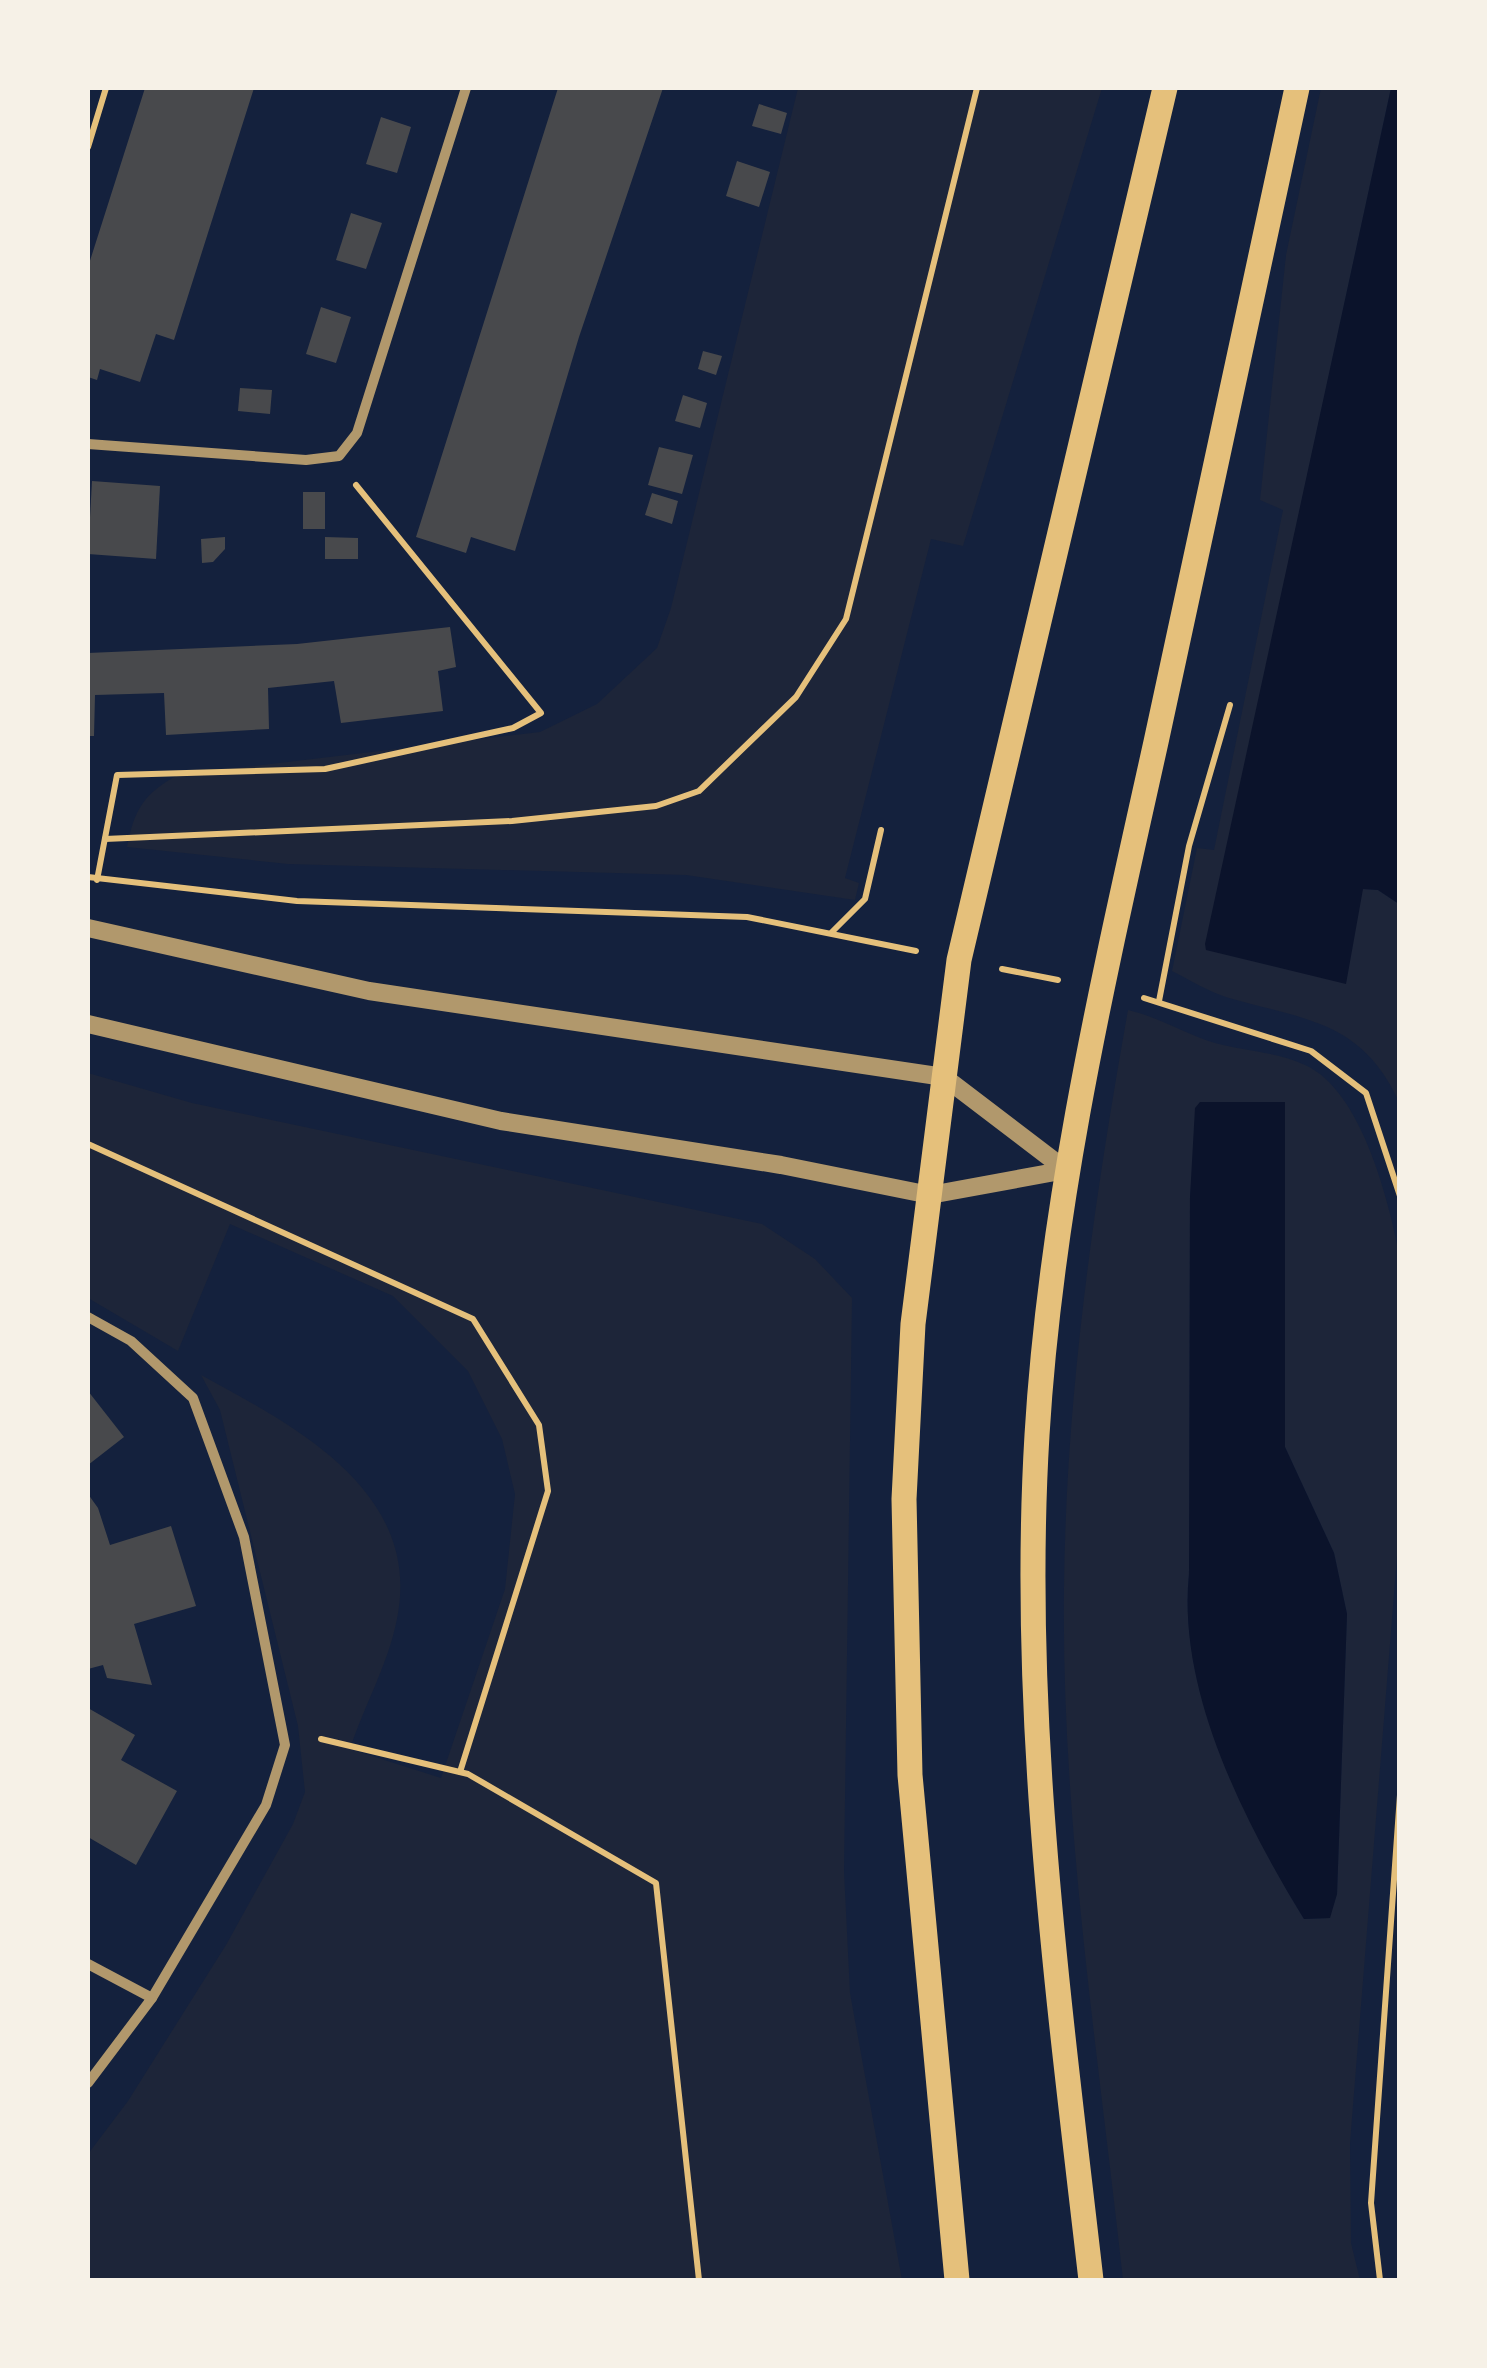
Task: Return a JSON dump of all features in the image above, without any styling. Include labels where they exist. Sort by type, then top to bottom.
[{"type":"main road","points":[[956,2280],[910,1775],[904,1498],[912,1324],[959,960],[1164,88]]},
{"type":"main road","points":[[1091,2280],[1039,1773],[1034,1596],[1037,1437],[1066,1170],[1297,88]]},
{"type":"street","points":[[88,444],[306,460],[338,456],[357,433],[466,88]]},
{"type":"street","points":[[88,928],[369,990],[944,1077],[1066,1170]]},
{"type":"street","points":[[88,1024],[501,1120],[781,1165],[930,1195],[1066,1170]]},
{"type":"street","points":[[88,1317],[131,1342],[193,1398],[244,1537],[285,1745],[266,1805],[152,1998],[88,2083]]},
{"type":"street","points":[[88,1964],[152,1998]]},
{"type":"path","points":[[88,147],[106,88]]},
{"type":"path","points":[[106,839],[512,822],[656,806],[699,791],[796,697],[846,620],[977,88]]},
{"type":"path","points":[[97,880],[117,775],[325,769],[513,728],[541,714],[360,491],[338,456]]},
{"type":"path","points":[[1159,1000],[1189,846],[1230,705]]},
{"type":"path","points":[[832,932],[865,899],[881,830]]},
{"type":"path","points":[[88,877],[298,901],[747,917],[1159,1000],[1222,1025],[1311,1051],[1366,1093],[1400,1196]]},
{"type":"path","points":[[88,1144],[473,1319],[539,1425],[548,1491],[460,1772]]},
{"type":"path","points":[[324,1738],[460,1772],[656,1883],[700,2280]]},
{"type":"path","points":[[1380,2280],[1370,2204],[1400,1795]]},
{"type":"shaded area","points":[[798,88],[1102,88],[963,546],[931,539],[845,878],[859,883],[855,900],[686,875],[288,864],[127,847],[142,804],[178,775],[540,732],[597,704],[657,648],[671,608]]},
{"type":"shaded area","points":[[1321,88],[1391,88],[1270,648],[1363,889],[1378,890],[1399,904],[1399,1102],[1384,1075],[1349,1039],[1307,1019],[1222,995],[1172,971],[1197,848],[1214,850],[1283,510],[1260,500],[1286,255]]},
{"type":"shaded area","points":[[1391,88],[1400,88],[1399,904],[1378,890],[1363,889],[1346,984],[1206,950],[1205,944]]},
{"type":"shaded area","points":[[1128,1010],[1215,1043],[1305,1065],[1325,1078],[1356,1121],[1379,1176],[1399,1253],[1400,1519],[1350,2143],[1351,2243],[1360,2280],[1123,2280],[1075,1848],[1068,1761],[1064,1588],[1076,1370]],"holes":[[[1200,1102],[1285,1103],[1285,1447],[1334,1553],[1347,1614],[1337,1894],[1329,1918],[1304,1919],[1260,1841],[1220,1753],[1194,1662],[1188,1617],[1190,1197]]]},
{"type":"shaded area","points":[[88,1073],[192,1103],[762,1224],[815,1259],[852,1298],[844,1871],[850,1993],[902,2280],[88,2280],[88,2154],[128,2101],[226,1945],[293,1824],[305,1792],[298,1726],[220,1410],[201,1375],[310,1440],[371,1499],[390,1534],[400,1574],[397,1619],[388,1653],[350,1749],[441,1778],[505,1589],[515,1494],[502,1439],[468,1371],[393,1296],[230,1224],[178,1351],[88,1298]]},
{"type":"shaded area","points":[[1200,1102],[1285,1102],[1285,1447],[1334,1553],[1347,1614],[1337,1894],[1330,1918],[1304,1919],[1281,1881],[1220,1754],[1193,1663],[1188,1618],[1190,1197],[1195,1108]]},
{"type":"building","points":[[145,88],[254,88],[174,340],[156,334],[140,382],[100,369],[97,380],[88,377],[88,267]]},
{"type":"building","points":[[558,88],[663,88],[579,337],[515,551],[471,537],[466,553],[416,537]]},
{"type":"building","points":[[759,104],[787,113],[781,134],[752,126]]},
{"type":"building","points":[[381,117],[411,127],[397,173],[366,164]]},
{"type":"building","points":[[737,161],[770,172],[759,207],[726,196]]},
{"type":"building","points":[[351,213],[382,223],[366,269],[336,260]]},
{"type":"building","points":[[321,307],[351,317],[336,363],[306,354]]},
{"type":"building","points":[[703,351],[722,356],[716,375],[698,369]]},
{"type":"building","points":[[240,388],[272,390],[270,414],[238,411]]},
{"type":"building","points":[[683,395],[707,403],[700,428],[675,421]]},
{"type":"building","points":[[659,447],[693,455],[682,494],[648,485]]},
{"type":"building","points":[[92,481],[160,486],[156,559],[88,554]]},
{"type":"building","points":[[303,492],[325,492],[325,529],[303,529]]},
{"type":"building","points":[[652,493],[678,501],[672,524],[645,515]]},
{"type":"building","points":[[225,537],[225,549],[213,562],[202,563],[201,539]]},
{"type":"building","points":[[325,537],[358,538],[358,559],[325,559]]},
{"type":"building","points":[[450,627],[456,667],[438,671],[443,711],[341,723],[334,681],[268,688],[269,729],[166,735],[164,693],[95,695],[94,736],[88,736],[88,653],[297,644]]},
{"type":"building","points":[[88,1391],[124,1437],[88,1465]]},
{"type":"building","points":[[88,1494],[98,1508],[110,1545],[171,1526],[196,1606],[134,1624],[152,1685],[107,1678],[103,1665],[88,1669]]},
{"type":"building","points":[[88,1708],[135,1735],[121,1760],[177,1791],[136,1865],[88,1837]]}]
